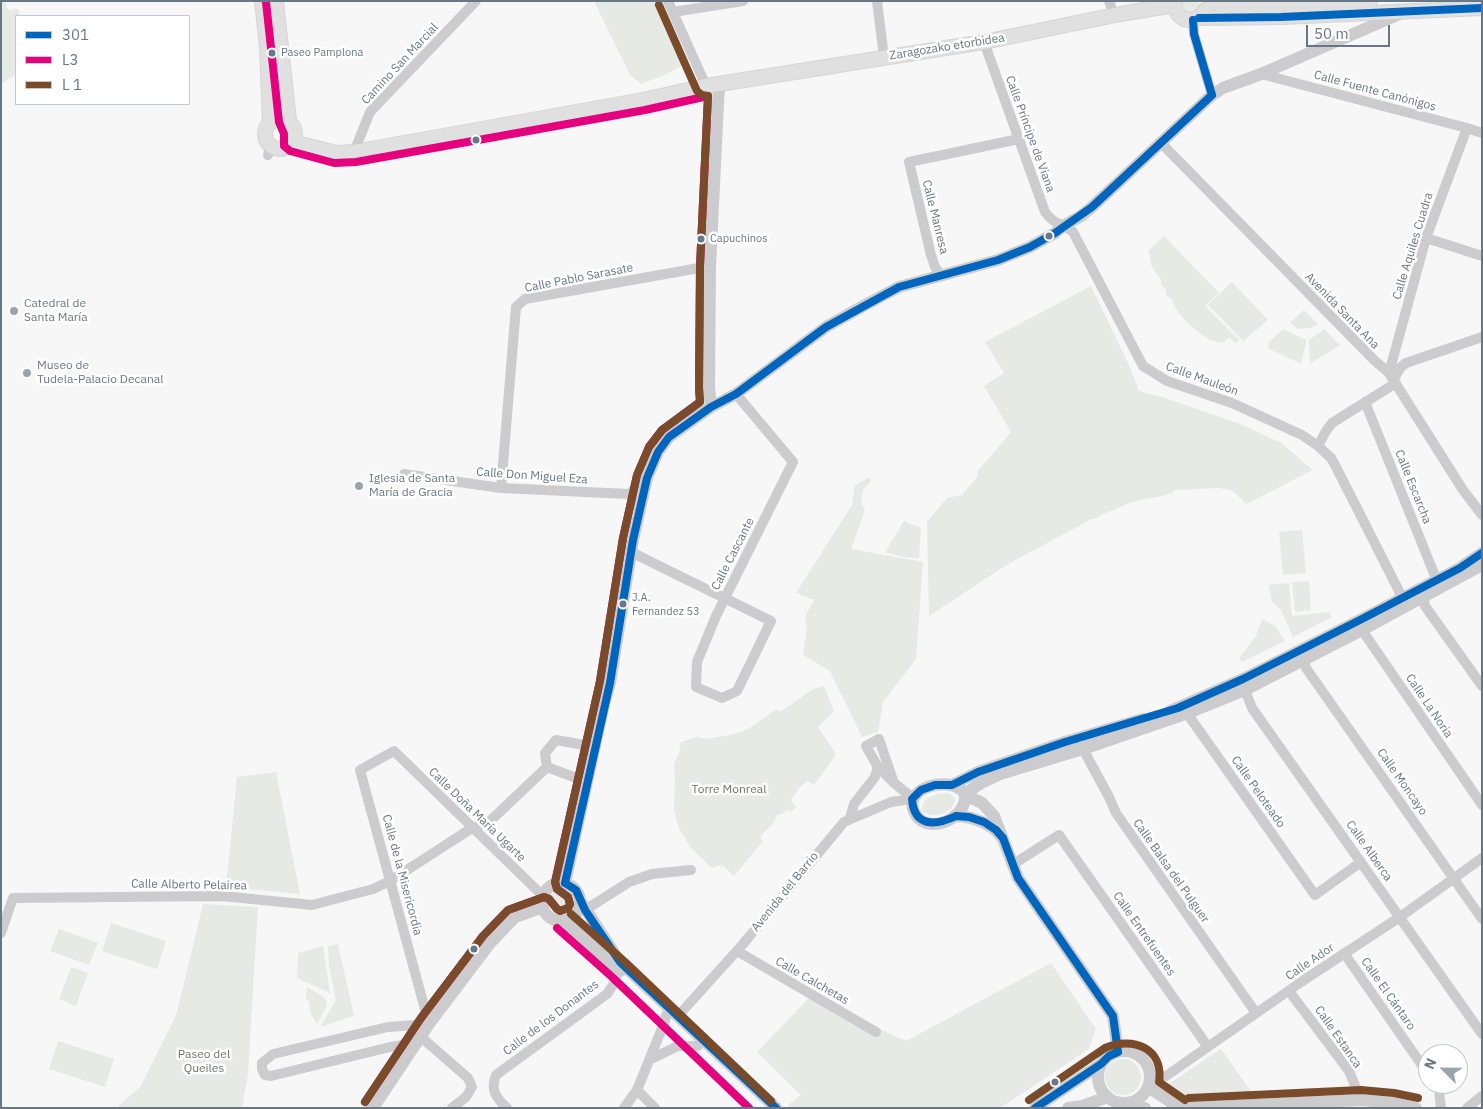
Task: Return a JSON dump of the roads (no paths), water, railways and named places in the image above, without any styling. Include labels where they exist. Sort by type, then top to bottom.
[{"type":"main road","points":[[262,1],[267,48],[270,122],[265,130],[265,135],[269,150],[288,147],[292,142],[295,132],[294,127],[289,121],[276,1]]},
{"type":"main road","points":[[1196,19],[1206,9],[1206,1]]},
{"type":"main road","points":[[1212,1],[1222,5],[1247,8],[1370,1]]},
{"type":"main road","points":[[1175,3],[1176,11],[1180,17],[1186,20],[1482,8]]},
{"type":"main road","name":"Zaragozako etorbidea","points":[[292,142],[336,153],[354,152],[643,100],[713,85],[984,42],[1175,3]]},
{"type":"main road","points":[[270,122],[279,119],[289,121]]},
{"type":"street","name":"Camino San Marcial","points":[[354,152],[370,112],[476,1]]},
{"type":"street","points":[[668,1],[713,85],[709,388],[711,407]]},
{"type":"street","points":[[673,12],[743,1]]},
{"type":"street","points":[[877,1],[884,57]]},
{"type":"street","points":[[1110,1],[1114,16]]},
{"type":"street","points":[[565,883],[610,683],[633,540],[647,478],[658,452],[669,437],[711,407],[736,394],[826,327],[865,304],[899,287],[1030,248],[1055,233],[1092,207],[1212,95],[1223,88],[1261,74],[1406,11]]},
{"type":"street","points":[[1196,19],[1194,34],[1212,95]]},
{"type":"street","name":"Calle Príncipe de Viana","points":[[984,42],[1045,212],[1050,219],[1063,226]]},
{"type":"street","name":"Calle Fuente Canónigos","points":[[1261,74],[1482,133]]},
{"type":"street","name":"Calle Aquiles Cuadra","points":[[1393,379],[1426,238],[1467,128]]},
{"type":"street","name":"Calle Manresa","points":[[941,275],[935,267],[931,255],[909,162],[1019,139]]},
{"type":"street","name":"Avenida Santa Ana","points":[[1161,142],[1393,379],[1463,490],[1482,515]]},
{"type":"street","name":"Calle Mauleón","points":[[1063,226],[1073,232],[1143,366],[1166,380],[1232,403],[1302,435],[1331,458],[1400,593],[1399,599]]},
{"type":"street","points":[[1426,238],[1482,256]]},
{"type":"street","name":"Calle Pablo Sarasate","points":[[501,488],[516,307],[525,299],[710,266]]},
{"type":"street","points":[[1318,446],[1332,424],[1366,402],[1393,379],[1406,363],[1482,338]]},
{"type":"street","name":"Calle Cascante","points":[[724,598],[771,621],[737,691],[722,698],[696,688],[697,662],[724,598],[792,462],[736,394]]},
{"type":"street","name":"Calle Escarcha","points":[[1366,402],[1435,576],[1434,581]]},
{"type":"street","name":"Calle Don Miguel Eza","points":[[404,474],[501,488],[629,494]]},
{"type":"street","points":[[640,510],[629,494],[647,478]]},
{"type":"street","points":[[632,552],[724,598]]},
{"type":"street","points":[[894,783],[879,739],[866,746],[878,768],[894,783],[913,798],[914,812],[918,818],[927,823],[945,822],[956,816],[964,807],[965,795],[981,782],[1000,774],[1083,749],[1304,660],[1399,599],[1482,554]]},
{"type":"street","points":[[1244,684],[1361,625],[1425,597],[1482,565]]},
{"type":"street","points":[[1425,597],[1425,606],[1482,686]]},
{"type":"street","name":"Calle La Noria","points":[[1361,625],[1482,805]]},
{"type":"street","name":"Calle Moncayo","points":[[1304,660],[1306,668],[1482,919]]},
{"type":"street","name":"Calle Alberca","points":[[1244,684],[1252,708],[1482,1034]]},
{"type":"street","points":[[913,798],[921,790],[935,785],[952,784],[978,772],[1065,742],[1183,710]]},
{"type":"street","name":"Calle Peloteado","points":[[1183,710],[1315,895],[1361,862]]},
{"type":"street","points":[[1083,749],[1088,736]]},
{"type":"street","points":[[587,782],[547,767],[545,753],[556,740],[596,747]]},
{"type":"street","name":"Calle Balsa del Pulguer","points":[[1083,749],[1120,820],[1256,1013]]},
{"type":"street","name":"Calle Doña María Ugarte","points":[[394,751],[543,901]]},
{"type":"street","name":"Calle de la Misericordia","points":[[394,751],[360,770],[429,1024]]},
{"type":"street","name":"Calle Alberto Pelairea","points":[[1,933],[13,898],[214,896],[312,905],[373,889],[390,881],[472,828],[488,823],[547,767]]},
{"type":"street","points":[[850,818],[854,804],[875,777],[878,768]]},
{"type":"street","points":[[952,784],[960,788],[965,795],[982,803],[991,812],[1018,878],[1113,1016],[1118,1052]]},
{"type":"street","name":"Avenida del Barrio","points":[[672,1015],[737,951],[838,828],[850,818],[891,802],[913,798]]},
{"type":"street","points":[[956,816],[969,817],[984,822],[996,830],[1003,838]]},
{"type":"street","name":"Calle Entrefuentes","points":[[1012,865],[1059,835],[1208,1047]]},
{"type":"street","name":"Calle Ador","points":[[1149,1084],[1166,1076],[1344,953],[1400,917],[1482,858]]},
{"type":"street","points":[[691,870],[652,874],[629,882],[583,906],[572,918],[564,921],[553,920],[548,916],[543,901],[546,890],[552,885],[565,883],[576,890],[583,906],[620,962],[672,1015],[698,1046],[764,1108]]},
{"type":"street","points":[[373,1108],[429,1024],[491,941],[515,917],[543,901]]},
{"type":"street","points":[[564,921],[776,1108]]},
{"type":"street","name":"Calle Calchetas","points":[[737,951],[876,1032]]},
{"type":"street","name":"Calle El Cántaro","points":[[1344,953],[1418,1060]]},
{"type":"street","name":"Calle de los Donantes","points":[[507,1108],[496,1098],[493,1089],[496,1075],[607,994],[615,982],[618,969]]},
{"type":"street","name":"Calle Estanca","points":[[1289,991],[1349,1071],[1361,1100]]},
{"type":"street","points":[[624,1108],[637,1090],[665,1022],[672,1015]]},
{"type":"street","points":[[419,1040],[271,1076],[265,1075],[262,1069],[262,1063],[273,1054],[388,1027],[429,1024]]},
{"type":"street","points":[[419,1040],[468,1078],[472,1087],[466,1097],[452,1108]]},
{"type":"street","points":[[651,1059],[678,1046],[698,1046]]},
{"type":"street","points":[[1035,1108],[1101,1064],[1109,1056],[1127,1051],[1142,1058],[1147,1065],[1149,1073],[1149,1084],[1140,1097],[1128,1103]]},
{"type":"street","points":[[1101,1064],[1098,1082],[1108,1097],[1114,1101],[1128,1103],[1137,1108],[1145,1108]]},
{"type":"street","points":[[1149,1084],[1180,1108]]},
{"type":"street","points":[[637,1090],[655,1108]]},
{"type":"street","points":[[1439,1094],[1441,1108]]},
{"type":"street","points":[[1467,1108],[1482,1096]]},
{"type":"street","points":[[1068,1108],[1082,1106],[1108,1097]]},
{"type":"street","points":[[1189,1108],[1361,1100],[1416,1108]]},
{"type":"place","name":"Paseo Pamplona","points":[[272,53]]},
{"type":"place","name":"Capuchinos","points":[[701,239]]},
{"type":"place","name":"Catedral de Santa María","points":[[14,311]]},
{"type":"place","name":"Museo de Tudela-Palacio Decanal","points":[[27,373]]},
{"type":"place","name":"Iglesia de Santa María de Gracia","points":[[359,486]]},
{"type":"place","name":"J.A. Fernandez 53","points":[[623,604]]},
{"type":"park label","name":"Torre Monreal","points":[[729,790]]},
{"type":"park label","name":"Paseo del Queiles","points":[[204,1062]]}]
